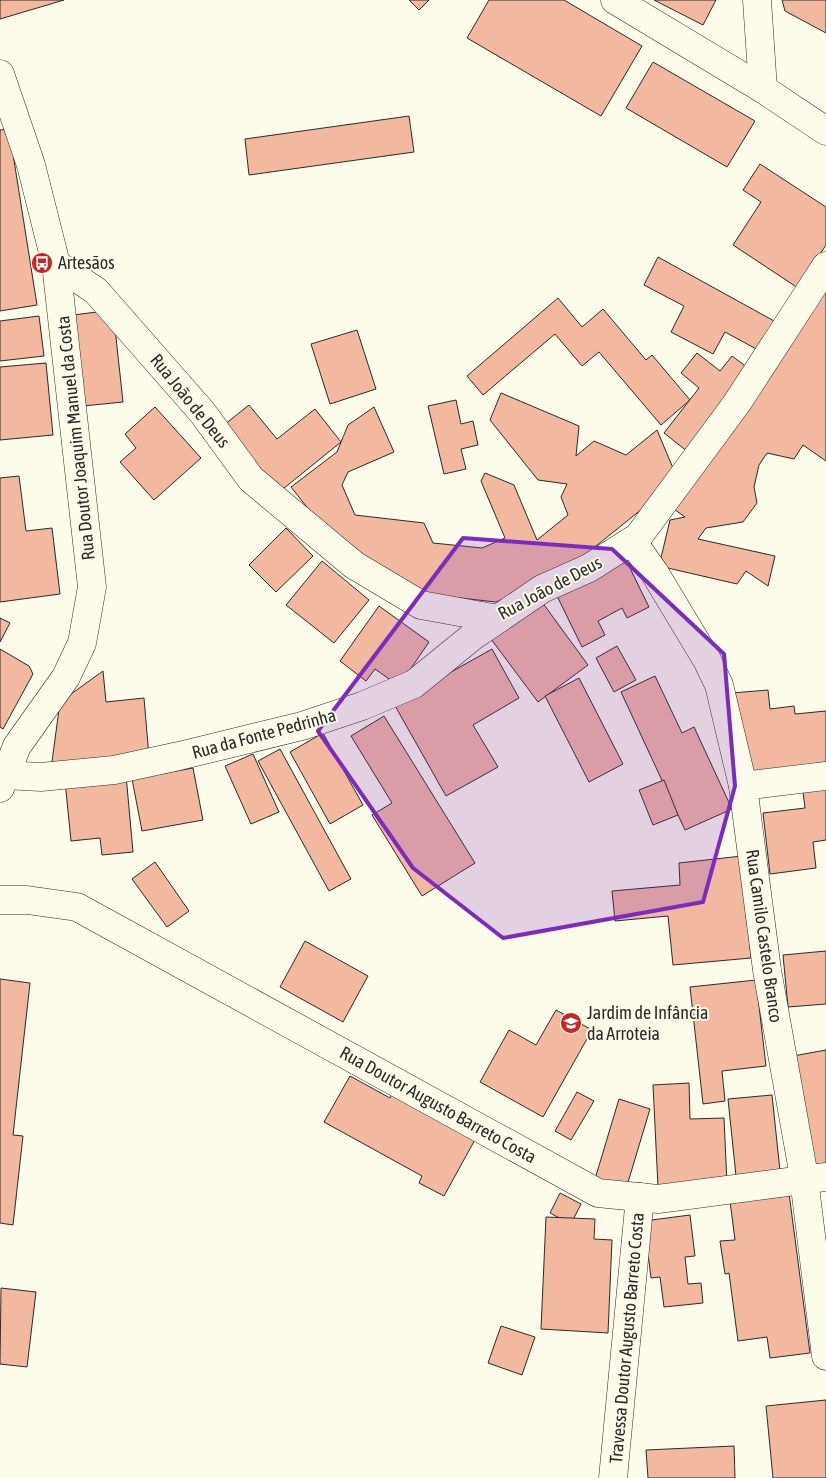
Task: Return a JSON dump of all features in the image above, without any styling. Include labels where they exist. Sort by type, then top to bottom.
[{"type":"street","points":[[615,0],[763,89],[826,131]]},
{"type":"street","points":[[757,0],[763,89]]},
{"type":"street","name":"Rua Doutor Joaquim Manuel da Costa","points":[[2,84],[32,165],[56,264],[92,587],[82,643],[66,678],[17,746],[2,781]]},
{"type":"street","name":"Rua João de Deus","points":[[56,264],[96,291],[202,412],[251,479],[354,565],[421,606],[498,619],[542,589],[589,568],[638,537],[737,403],[826,266]]},
{"type":"street","name":"Rua Camilo Castelo Branco","points":[[632,540],[707,660],[719,685],[743,786],[767,970],[815,1179],[826,1356]]},
{"type":"street","name":"Rua da Fonte Pedrinha","points":[[2,781],[114,770],[302,726],[362,706],[414,684],[498,619]]},
{"type":"street","points":[[743,786],[826,776]]},
{"type":"street","name":"Rua Doutor Augusto Barreto Costa","points":[[0,900],[27,900],[77,907],[598,1193],[658,1199],[815,1179]]},
{"type":"street","name":"Travessa Doutor Augusto Barreto Costa","points":[[614,1478],[640,1197]]},
{"type":"highlighted area","points":[[463,538],[612,549],[724,654],[735,786],[703,902],[503,938],[413,868],[318,731]]},
{"type":"building","points":[[0,0],[64,0],[0,19]]},
{"type":"building","points":[[409,0],[429,0],[419,10]]},
{"type":"building","points":[[489,0],[564,0],[642,46],[601,116],[467,38]]},
{"type":"building","points":[[654,0],[716,0],[703,25]]},
{"type":"building","points":[[782,0],[826,0],[826,33],[785,11]]},
{"type":"building","points":[[653,62],[755,121],[727,167],[626,108]]},
{"type":"building","points":[[409,116],[414,152],[249,175],[245,139]]},
{"type":"building","points":[[9,129],[37,305],[0,311],[0,130]]},
{"type":"building","points":[[760,164],[826,207],[826,245],[798,288],[733,245],[761,202],[743,190]]},
{"type":"building","points":[[658,257],[776,322],[760,351],[725,332],[713,354],[671,332],[684,306],[644,285]]},
{"type":"building","points":[[826,280],[826,461],[803,445],[794,459],[767,453],[759,465],[754,487],[757,503],[743,522],[706,528],[698,539],[775,556],[768,586],[746,571],[737,584],[659,566],[670,520],[685,517],[671,507]]},
{"type":"building","points":[[558,298],[582,327],[603,309],[646,360],[652,355],[690,400],[661,425],[599,352],[582,366],[555,334],[483,395],[467,376]]},
{"type":"building","points":[[113,310],[123,402],[83,406],[73,315]]},
{"type":"building","points":[[39,316],[44,356],[0,361],[0,321]]},
{"type":"building","points":[[357,330],[376,389],[330,404],[311,344]]},
{"type":"building","points":[[697,353],[720,371],[732,356],[752,371],[688,452],[664,433],[699,388],[681,373]]},
{"type":"building","points":[[46,363],[53,435],[0,440],[0,367]]},
{"type":"building","points":[[501,393],[579,426],[576,456],[594,441],[626,455],[657,430],[678,480],[560,575],[496,602],[371,588],[291,487],[337,452],[348,425],[374,407],[394,452],[348,472],[342,485],[355,515],[424,523],[433,543],[482,548],[505,538],[481,481],[485,473],[514,485],[537,540],[568,515],[561,497],[567,484],[538,480],[490,420]]},
{"type":"building","points":[[456,400],[461,424],[473,421],[478,445],[461,449],[466,469],[444,474],[428,406]]},
{"type":"building","points":[[249,405],[277,439],[315,409],[341,442],[278,493],[224,425]]},
{"type":"building","points":[[155,407],[201,458],[154,500],[120,462],[136,448],[125,434]]},
{"type":"building","points":[[19,476],[26,531],[52,528],[60,594],[0,602],[0,478]]},
{"type":"building","points":[[286,528],[313,556],[276,592],[249,565]]},
{"type":"building","points":[[626,560],[649,607],[627,618],[622,608],[598,621],[605,635],[582,647],[557,596]]},
{"type":"building","points":[[322,561],[369,600],[334,643],[286,605]]},
{"type":"building","points":[[542,602],[588,665],[538,702],[491,639]]},
{"type":"building","points":[[379,606],[429,642],[399,686],[375,669],[366,681],[340,661]]},
{"type":"building","points":[[0,618],[10,623],[0,642]]},
{"type":"building","points":[[617,646],[636,680],[614,692],[596,658]]},
{"type":"building","points":[[0,649],[29,666],[33,674],[3,729],[0,727]]},
{"type":"building","points":[[492,649],[519,698],[473,725],[498,767],[446,796],[394,704]]},
{"type":"building","points":[[103,671],[106,702],[144,698],[149,757],[51,769],[60,702]]},
{"type":"building","points":[[655,676],[682,733],[694,727],[732,809],[685,830],[621,692]]},
{"type":"building","points":[[579,678],[623,764],[589,782],[545,696]]},
{"type":"building","points":[[768,690],[770,709],[794,706],[795,714],[826,711],[826,772],[741,781],[732,693]]},
{"type":"building","points":[[384,716],[475,863],[422,896],[372,815],[392,803],[351,736]]},
{"type":"building","points":[[323,733],[363,805],[330,824],[290,752]]},
{"type":"building","points":[[280,749],[351,879],[329,891],[258,761]]},
{"type":"building","points":[[253,754],[279,812],[251,824],[225,766]]},
{"type":"building","points":[[193,768],[203,820],[142,831],[132,779]]},
{"type":"building","points":[[126,775],[133,852],[102,855],[100,838],[71,841],[65,781]]},
{"type":"building","points":[[664,780],[678,815],[653,825],[639,790]]},
{"type":"building","points":[[826,781],[826,840],[813,842],[816,868],[770,874],[763,813],[805,808],[802,784]]},
{"type":"building","points":[[742,856],[751,958],[673,965],[668,916],[615,921],[612,891],[680,885],[679,863]]},
{"type":"building","points":[[155,862],[189,911],[167,927],[132,879]]},
{"type":"building","points":[[305,941],[368,976],[343,1022],[280,987]]},
{"type":"building","points":[[826,951],[826,1004],[788,1007],[783,955]]},
{"type":"building","points":[[0,979],[30,983],[13,1135],[23,1136],[13,1225],[0,1223]]},
{"type":"building","points":[[756,980],[766,1066],[722,1071],[725,1101],[703,1104],[690,987]]},
{"type":"building","points":[[556,1010],[592,1030],[543,1117],[480,1082],[509,1030],[536,1045]]},
{"type":"building","points":[[826,1050],[826,1168],[802,1172],[782,1058]]},
{"type":"building","points":[[350,1076],[390,1098],[394,1090],[477,1136],[444,1196],[419,1183],[422,1176],[324,1122]]},
{"type":"building","points":[[689,1083],[690,1119],[724,1118],[727,1184],[658,1187],[653,1085]]},
{"type":"building","points":[[577,1092],[594,1101],[571,1140],[555,1131]]},
{"type":"building","points":[[772,1095],[780,1171],[736,1176],[728,1099]]},
{"type":"building","points":[[619,1099],[650,1109],[626,1189],[595,1179]]},
{"type":"building","points":[[560,1193],[581,1204],[571,1224],[550,1213]]},
{"type":"building","points":[[789,1193],[810,1353],[770,1358],[767,1337],[738,1341],[729,1273],[725,1274],[720,1241],[735,1240],[730,1201]]},
{"type":"building","points":[[690,1215],[695,1256],[685,1257],[688,1284],[701,1283],[703,1303],[664,1307],[660,1277],[651,1278],[644,1221]]},
{"type":"building","points":[[546,1217],[595,1219],[594,1239],[612,1240],[608,1333],[541,1329]]},
{"type":"building","points":[[1,1288],[36,1292],[27,1367],[0,1364]]},
{"type":"building","points":[[501,1326],[535,1337],[522,1375],[488,1363]]},
{"type":"building","points":[[826,1400],[826,1478],[773,1478],[766,1406]]},
{"type":"building","points":[[734,1446],[735,1478],[648,1478],[646,1450]]},
{"type":"place","name":"Artesãos","points":[[42,263]]},
{"type":"place","name":"Jardim de Infância da Arroteia","points":[[571,1023]]}]
